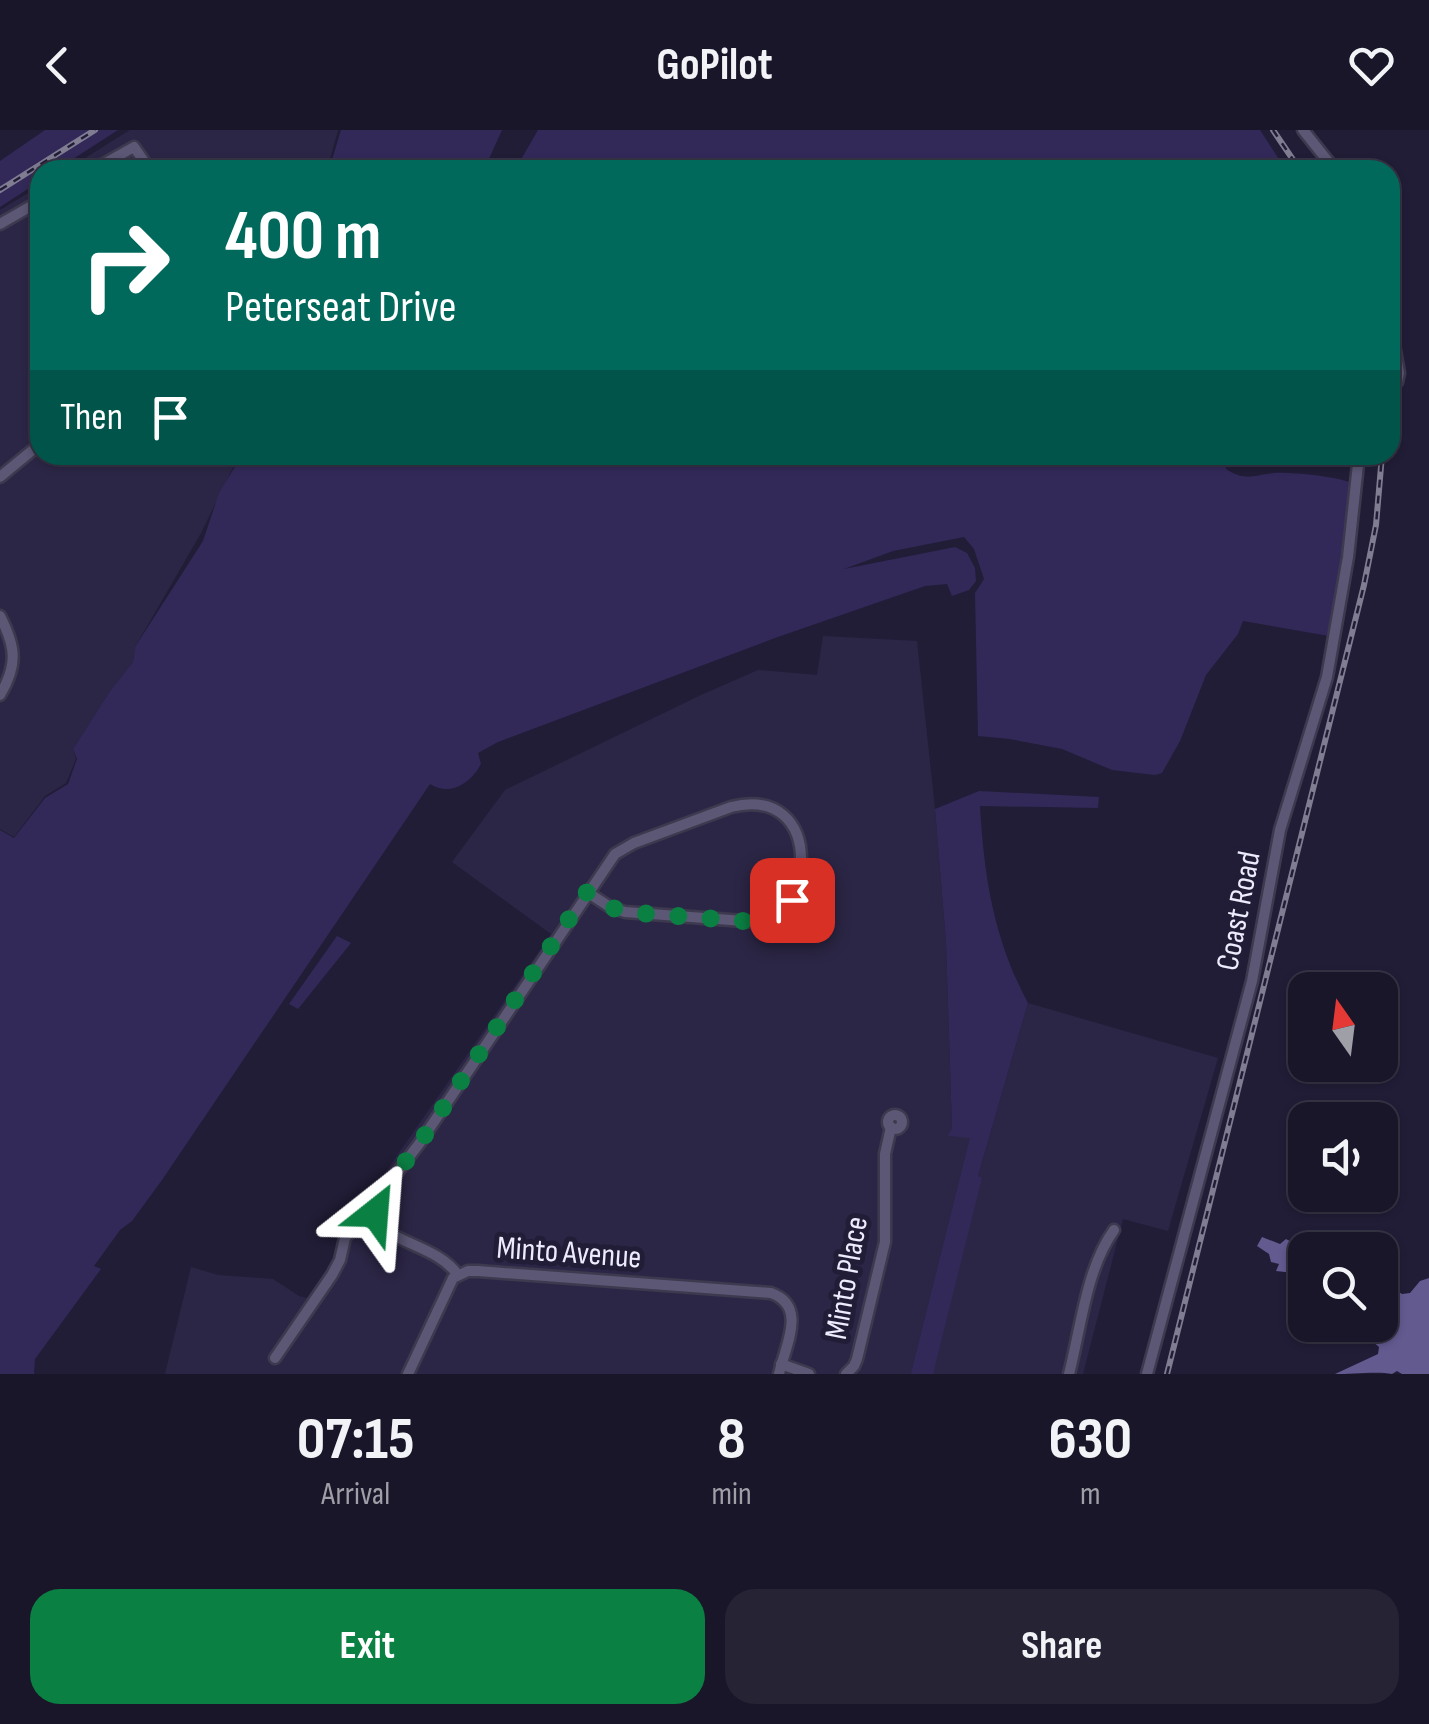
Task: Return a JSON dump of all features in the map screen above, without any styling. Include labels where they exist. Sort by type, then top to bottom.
[{"type":"street","points":[[1303,130],[1327,160]]},
{"type":"street","points":[[111,160],[134,146],[143,160]]},
{"type":"street","points":[[0,224],[30,207]]},
{"type":"street","points":[[0,477],[30,452]]},
{"type":"street","name":"Coast Road","points":[[1147,1374],[1252,981],[1280,830],[1327,677],[1348,557],[1358,465]]},
{"type":"street","points":[[0,616],[12,645],[14,666],[0,696]]},
{"type":"street","points":[[274,1358],[332,1274],[347,1234],[368,1215],[419,1144],[587,892],[618,851],[731,807],[751,803],[770,807],[786,818],[799,836],[797,890],[786,907],[757,922],[625,912],[587,892]]},
{"type":"street","name":"Minto Place","points":[[846,1374],[857,1359],[885,1242],[885,1154],[891,1127]]},
{"type":"street","points":[[368,1215],[385,1231],[443,1260],[458,1274]]},
{"type":"street","points":[[1069,1374],[1095,1266],[1114,1230]]},
{"type":"street","name":"Minto Avenue","points":[[408,1374],[448,1286],[458,1274],[478,1271],[771,1292],[787,1302],[792,1312],[780,1369]]},
{"type":"street","name":"Minto Place","points":[[780,1369],[809,1374]]},
{"type":"shaded area","points":[[45,130],[118,130],[72,160],[30,160],[30,188],[0,207],[0,161]]},
{"type":"shaded area","points":[[130,130],[338,130],[330,160],[82,160]]},
{"type":"shaded area","points":[[341,130],[502,130],[488,160],[332,160]]},
{"type":"shaded area","points":[[538,130],[1260,130],[1280,160],[521,160]]},
{"type":"shaded area","points":[[30,192],[30,465],[234,465],[201,533],[135,647],[133,662],[73,749],[76,759],[66,783],[45,796],[14,837],[0,829],[0,210]]},
{"type":"shaded area","points":[[236,465],[1225,465],[1226,469],[1250,477],[1290,473],[1349,482],[1329,636],[1243,621],[1238,634],[1206,675],[1180,741],[1162,773],[1112,770],[1062,749],[978,736],[975,593],[984,579],[974,549],[964,537],[893,551],[844,569],[955,547],[967,553],[975,568],[976,581],[969,590],[952,596],[947,584],[925,586],[775,638],[498,742],[478,753],[481,764],[459,786],[445,789],[430,784],[162,1180],[94,1266],[101,1269],[35,1359],[34,1374],[0,1374],[0,830],[14,838],[45,798],[68,784],[77,759],[73,749],[133,662],[135,647],[203,541],[219,493]]},
{"type":"shaded area","points":[[823,636],[917,641],[946,942],[952,1128],[949,1136],[970,1137],[978,1176],[1028,1003],[1218,1058],[1168,1231],[1123,1219],[1083,1374],[165,1374],[191,1267],[218,1275],[273,1279],[307,1298],[334,1258],[353,1207],[369,1196],[551,934],[452,862],[505,790],[758,670],[817,675]]},
{"type":"shaded area","points":[[979,791],[1099,797],[1098,808],[980,806],[993,908],[1007,956],[1028,1003],[978,1176],[982,1178],[933,1374],[911,1374],[970,1138],[948,1136],[952,1128],[946,942],[935,809]]},
{"type":"shaded area","points":[[337,936],[351,943],[298,1009],[289,1004]]},
{"type":"shaded area","points":[[1262,1237],[1280,1244],[1288,1240],[1288,1272],[1276,1271],[1279,1264],[1271,1262],[1269,1254],[1257,1246]]},
{"type":"shaded area","points":[[1429,1278],[1429,1374],[1335,1374],[1378,1354],[1379,1347],[1373,1342],[1398,1342],[1398,1291],[1410,1293],[1420,1281]]},
{"type":"railway","points":[[48,160],[95,130]]},
{"type":"railway","points":[[1273,130],[1293,160]]},
{"type":"railway","points":[[0,190],[30,171]]},
{"type":"railway","points":[[1167,1374],[1364,585],[1376,525],[1381,465]]},
{"type":"route","points":[[375,1213],[371,1207],[419,1144],[587,892],[625,912],[757,922],[779,913],[792,900]]}]
